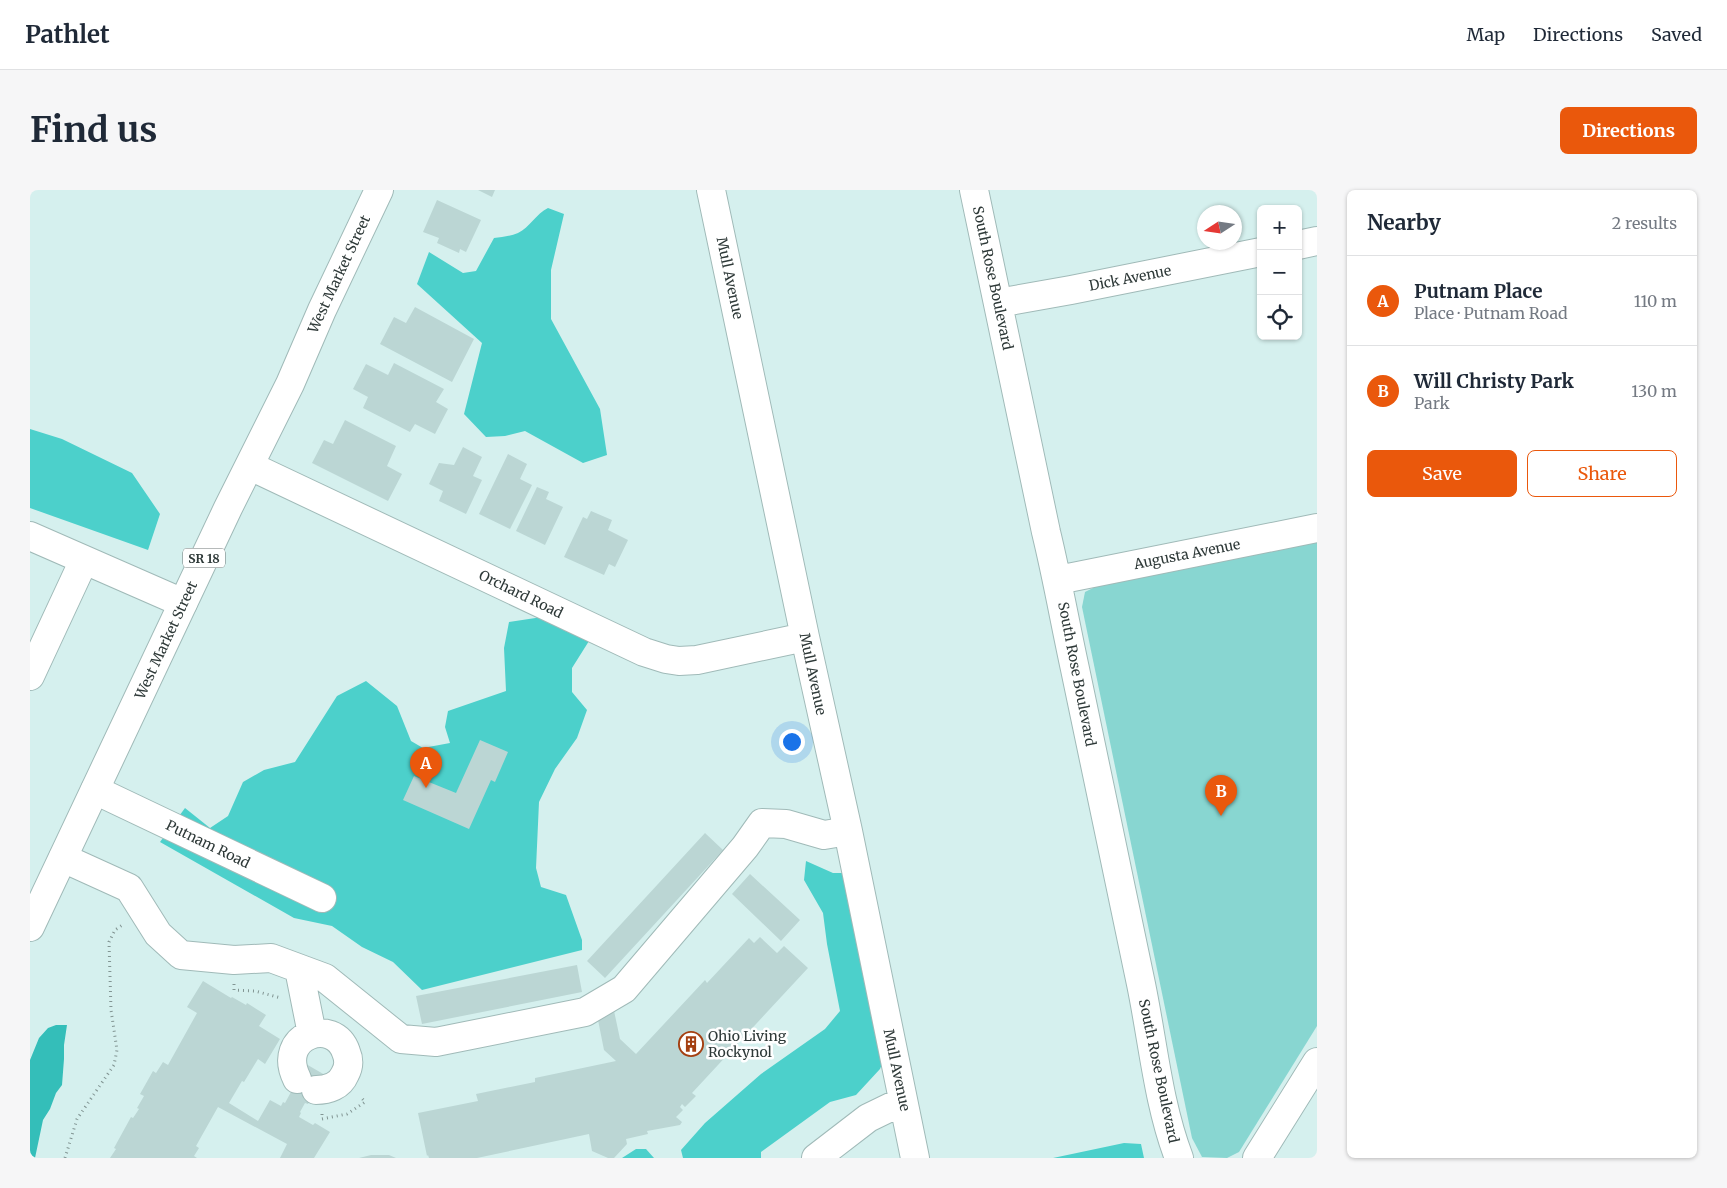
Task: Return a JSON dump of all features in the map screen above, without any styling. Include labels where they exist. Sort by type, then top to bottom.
[{"type":"street","name":"West Market Street","points":[[30,927],[36,900],[63,858],[228,508],[290,384],[322,310],[379,190]]},
{"type":"street","name":"Mull Avenue","points":[[711,190],[804,637],[848,831],[915,1158]]},
{"type":"street","name":"South Rose Boulevard","points":[[974,190],[1046,532],[1058,580],[1112,850],[1144,996],[1154,1059],[1173,1142],[1179,1158]]},
{"type":"street","points":[[1302,244],[1317,241]]},
{"type":"street","name":"Dick Avenue","points":[[998,303],[1257,253]]},
{"type":"street","name":"Orchard Road","points":[[250,466],[644,652],[666,659],[679,661],[697,660],[804,637]]},
{"type":"street","name":"Augusta Avenue","points":[[1058,580],[1317,528]]},
{"type":"street","points":[[30,536],[183,603]]},
{"type":"street","points":[[30,676],[84,560]]},
{"type":"street","name":"Putnam Road","points":[[95,790],[322,898]]},
{"type":"street","points":[[63,858],[129,888],[158,934],[181,955],[234,960],[271,958],[325,978],[401,1039],[436,1042],[585,1012],[624,989],[745,847],[762,823],[786,824],[824,834],[848,831]]},
{"type":"street","points":[[299,969],[312,1034]]},
{"type":"street","points":[[312,1034],[331,1035],[339,1040],[345,1048],[348,1057],[348,1066],[343,1077],[339,1083],[331,1088],[311,1093],[291,1062],[297,1045],[304,1038],[312,1034]]},
{"type":"street","points":[[1257,1158],[1317,1062]]},
{"type":"street","points":[[816,1158],[868,1118],[903,1101]]},
{"type":"path","points":[[65,1158],[77,1119],[114,1065],[117,1050],[111,1010],[109,942],[115,930],[122,924],[130,922]]},
{"type":"path","points":[[233,979],[234,990],[255,991],[285,999]]},
{"type":"path","points":[[311,1093],[322,1119],[347,1114],[365,1102],[343,1077]]},
{"type":"shaded area","points":[[548,208],[564,214],[551,270],[551,319],[600,409],[607,455],[583,463],[525,431],[505,436],[486,437],[464,414],[482,343],[417,284],[429,252],[463,273],[476,271],[494,238],[518,233]]},
{"type":"shaded area","points":[[30,429],[62,439],[132,473],[160,514],[148,550],[30,508]]},
{"type":"shaded area","points":[[1317,542],[1317,1026],[1239,1152],[1227,1158],[1202,1157],[1192,1138],[1082,607],[1085,592],[1097,586]]},
{"type":"shaded area","points":[[542,617],[589,641],[572,668],[572,692],[587,710],[577,738],[555,769],[539,802],[536,868],[541,887],[566,895],[582,940],[582,950],[422,990],[393,962],[362,947],[332,926],[294,918],[160,842],[185,808],[210,828],[228,816],[243,782],[264,770],[295,762],[337,696],[366,681],[397,706],[411,741],[423,748],[450,743],[445,727],[448,711],[506,691],[504,648],[509,622]]},
{"type":"shaded area","points":[[806,861],[833,873],[850,873],[886,1055],[880,1069],[856,1095],[830,1102],[761,1152],[761,1158],[683,1158],[681,1150],[705,1123],[761,1074],[825,1029],[840,1011],[823,913],[804,880]]},
{"type":"shaded area","points":[[56,1025],[67,1025],[62,1085],[43,1120],[35,1158],[30,1158],[30,1060],[39,1038],[48,1028]]},
{"type":"shaded area","points":[[1124,1143],[1141,1144],[1144,1158],[1053,1158]]},
{"type":"shaded area","points":[[636,1149],[646,1149],[654,1158],[622,1158]]},
{"type":"building","points":[[478,190],[495,190],[492,197]]},
{"type":"building","points":[[437,200],[481,220],[466,252],[460,249],[459,253],[437,243],[439,238],[423,232]]},
{"type":"building","points":[[415,307],[474,339],[452,382],[380,344],[394,317],[406,323]]},
{"type":"building","points":[[394,363],[444,389],[436,402],[448,409],[435,434],[415,424],[410,432],[363,408],[368,397],[353,389],[366,364],[388,375]]},
{"type":"building","points":[[345,420],[396,446],[387,466],[402,474],[388,501],[312,463],[324,440],[333,444]]},
{"type":"building","points":[[463,447],[482,457],[473,476],[482,480],[466,514],[439,501],[443,491],[429,484],[439,463],[454,465]]},
{"type":"building","points":[[508,454],[527,464],[520,479],[532,485],[510,529],[479,514]]},
{"type":"building","points":[[537,487],[549,492],[546,499],[563,507],[545,545],[516,531]]},
{"type":"building","points":[[591,511],[612,520],[608,530],[628,540],[615,567],[609,564],[604,575],[564,557],[583,517],[587,519]]},
{"type":"building","points":[[480,740],[508,752],[495,782],[491,780],[469,829],[403,800],[414,776],[456,793]]},
{"type":"building","points":[[705,833],[723,850],[605,978],[587,961]]},
{"type":"building","points":[[750,874],[800,920],[781,941],[732,894]]},
{"type":"building","name":"Ohio Living Rockynol","points":[[760,937],[777,953],[784,946],[808,968],[692,1093],[696,1096],[685,1107],[682,1104],[680,1107],[683,1110],[676,1117],[682,1122],[680,1125],[647,1131],[648,1134],[626,1139],[627,1144],[614,1158],[608,1158],[592,1151],[589,1134],[477,1158],[429,1158],[427,1156],[418,1113],[478,1101],[476,1094],[535,1082],[535,1078],[616,1061],[604,1050],[596,1010],[613,1006],[620,1039],[636,1054],[705,980],[707,983],[749,938],[754,943]]},
{"type":"building","points":[[577,965],[582,992],[422,1024],[416,996]]},
{"type":"building","points":[[203,981],[231,998],[246,1005],[247,1003],[266,1015],[259,1026],[280,1039],[265,1064],[258,1059],[229,1103],[258,1121],[270,1100],[281,1106],[283,1102],[285,1103],[291,1092],[289,1091],[306,1064],[325,1075],[308,1104],[305,1103],[299,1117],[313,1125],[315,1123],[330,1132],[314,1158],[280,1158],[287,1144],[218,1107],[196,1146],[199,1148],[194,1156],[197,1158],[110,1158],[131,1117],[133,1118],[139,1109],[137,1108],[144,1096],[140,1094],[153,1071],[156,1073],[163,1062],[168,1065],[197,1013],[187,1007]]},
{"type":"building","points":[[371,1155],[389,1155],[396,1158],[359,1158]]},
{"type":"place","name":"Putnam Place","points":[[426,788]]},
{"type":"place","name":"Will Christy Park","points":[[1221,816]]},
{"type":"place","name":"Ohio Living Rockynol","points":[[691,1044]]}]
